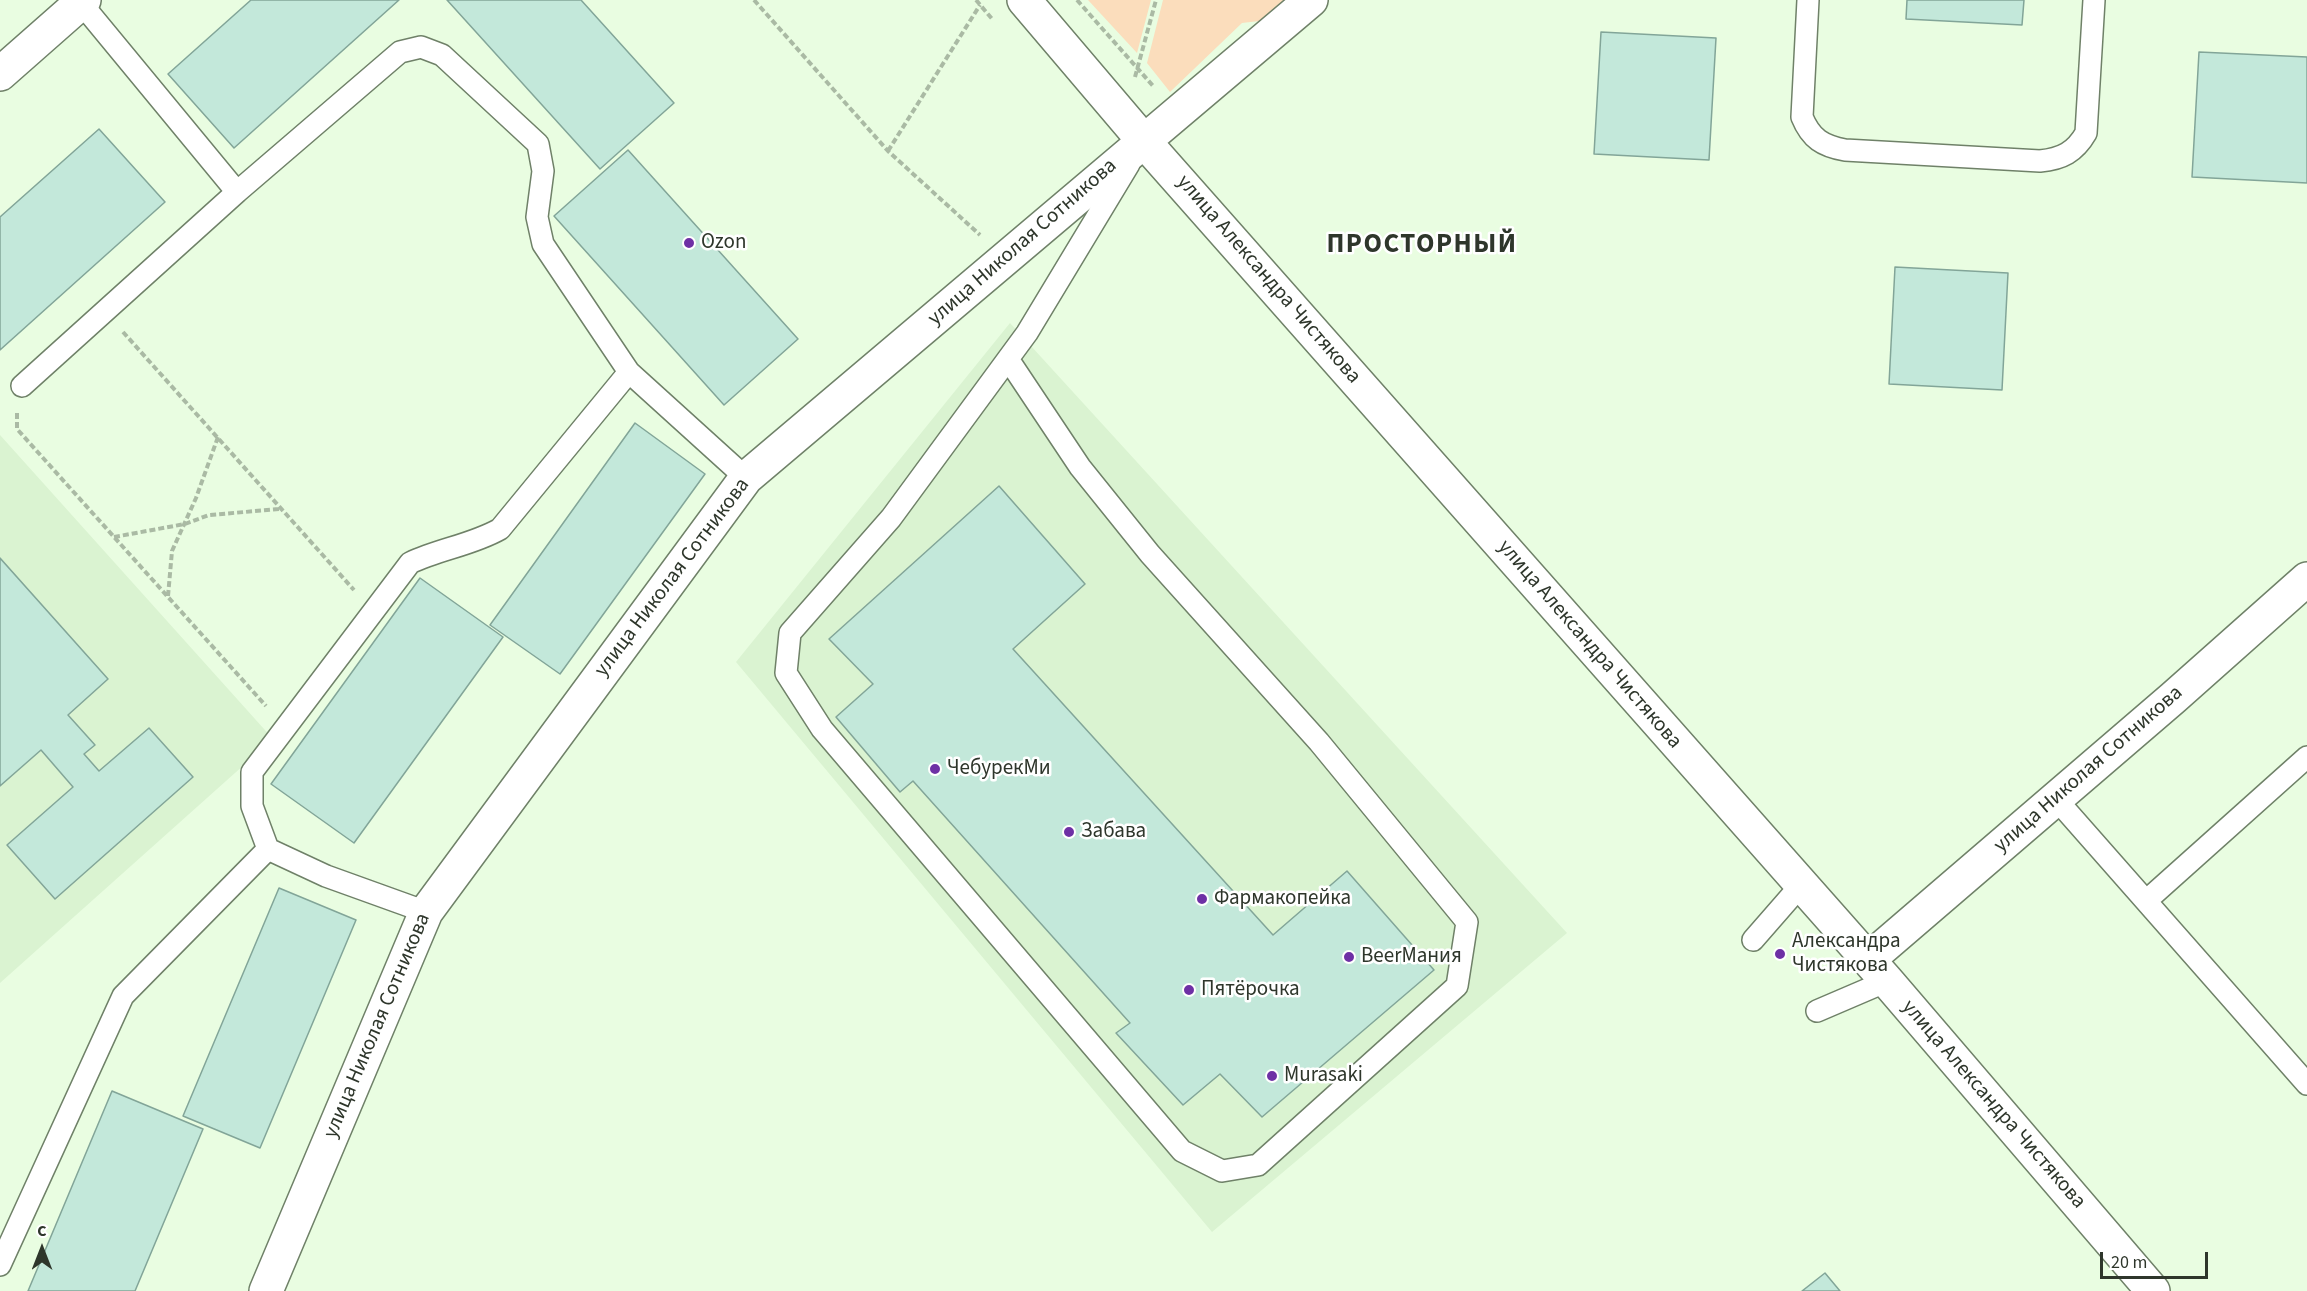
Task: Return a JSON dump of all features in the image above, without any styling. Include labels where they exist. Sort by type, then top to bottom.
[{"type":"street","name":"улица Александра Чистякова","points":[[1024,0],[1134,129],[1877,971],[2153,1291]]},
{"type":"street","name":"улица Николая Сотникова","points":[[266,1291],[426,912],[746,478],[1006,259],[1134,129],[1174,114],[1311,0]]},
{"type":"street","points":[[0,74],[82,2]]},
{"type":"street","name":"улица Николая Сотникова","points":[[1877,971],[2056,799],[2173,699],[2307,579]]},
{"type":"lane","points":[[1808,0],[1802,117],[1807,130],[1815,139],[1828,147],[1845,150],[2040,161],[2058,159],[2070,153],[2079,145],[2086,133],[2094,0]]},
{"type":"lane","points":[[82,2],[237,192]]},
{"type":"lane","points":[[22,386],[237,192],[400,52],[421,47],[442,55],[538,144],[543,171],[537,217],[543,244],[629,372],[746,478]]},
{"type":"lane","points":[[1008,359],[1080,467],[1150,554],[1319,742],[1467,922],[1457,986],[1258,1165],[1222,1171],[1182,1151],[822,729],[786,673],[790,633],[891,518],[1027,333],[1134,129]]},
{"type":"lane","points":[[426,912],[326,876],[268,849],[252,806],[252,772],[410,563],[428,554],[483,539],[500,529],[629,372]]},
{"type":"lane","points":[[2146,901],[2307,757]]},
{"type":"lane","points":[[2056,799],[2307,1084]]},
{"type":"lane","points":[[0,1265],[123,996],[268,849]]},
{"type":"lane","points":[[1753,940],[1801,885]]},
{"type":"lane","points":[[1817,1011],[1877,971]]},
{"type":"path","points":[[754,0],[888,151],[1006,259]]},
{"type":"path","points":[[1077,0],[1174,114]]},
{"type":"path","points":[[1134,129],[1137,68],[1156,0]]},
{"type":"path","points":[[888,151],[980,5]]},
{"type":"path","points":[[105,311],[373,612]]},
{"type":"path","points":[[22,386],[17,429],[286,728]]},
{"type":"path","points":[[168,597],[172,551],[196,498],[218,437]]},
{"type":"path","points":[[114,537],[185,524],[209,515],[281,509]]},
{"type":"shaded area","points":[[1088,0],[1151,0],[1137,53]]},
{"type":"shaded area","points":[[1163,0],[1296,0],[1268,20],[1242,23],[1170,92],[1147,63]]},
{"type":"shaded area","points":[[1010,323],[1567,933],[1212,1232],[736,662]]},
{"type":"shaded area","points":[[0,435],[273,739],[0,983]]},
{"type":"building","points":[[251,0],[399,0],[234,148],[168,74]]},
{"type":"building","points":[[447,0],[581,0],[674,103],[600,169]]},
{"type":"building","points":[[1907,0],[2024,0],[2022,25],[1906,19]]},
{"type":"building","points":[[1601,32],[1716,38],[1709,160],[1594,154]]},
{"type":"building","points":[[2199,52],[2307,57],[2307,183],[2192,177]]},
{"type":"building","points":[[99,129],[165,202],[0,350],[0,217]]},
{"type":"building","points":[[628,150],[798,339],[724,405],[554,216]]},
{"type":"building","points":[[1895,267],[2008,273],[2002,390],[1889,384]]},
{"type":"building","points":[[635,423],[705,474],[560,674],[490,625]]},
{"type":"building","name":"Забава","points":[[999,486],[1085,584],[1013,649],[1273,935],[1347,871],[1434,970],[1262,1117],[1220,1074],[1183,1105],[1116,1033],[1130,1023],[913,781],[900,792],[836,717],[873,684],[829,639]]},
{"type":"building","points":[[0,558],[108,679],[68,715],[95,745],[84,754],[99,771],[149,728],[193,777],[55,899],[7,845],[73,787],[41,750],[0,786]]},
{"type":"building","points":[[420,578],[503,637],[354,843],[271,784]]},
{"type":"building","points":[[279,888],[356,920],[260,1148],[183,1116]]},
{"type":"building","points":[[112,1091],[203,1129],[135,1291],[28,1291]]},
{"type":"building","points":[[1825,1273],[1840,1291],[1802,1291]]},
{"type":"place","name":"Ozon","points":[[689,243]]},
{"type":"place","name":"ЧебурекМи","points":[[935,769]]},
{"type":"place","name":"Забава","points":[[1069,832]]},
{"type":"place","name":"Фармакопейка","points":[[1202,899]]},
{"type":"place","name":"Александра Чистякова","points":[[1780,954]]},
{"type":"place","name":"BeerМания","points":[[1349,957]]},
{"type":"place","name":"Пятёрочка","points":[[1189,990]]},
{"type":"place","name":"Murasaki","points":[[1272,1076]]},
{"type":"district","name":"ПРОСТОРНЫЙ","points":[[1422,246]]}]
